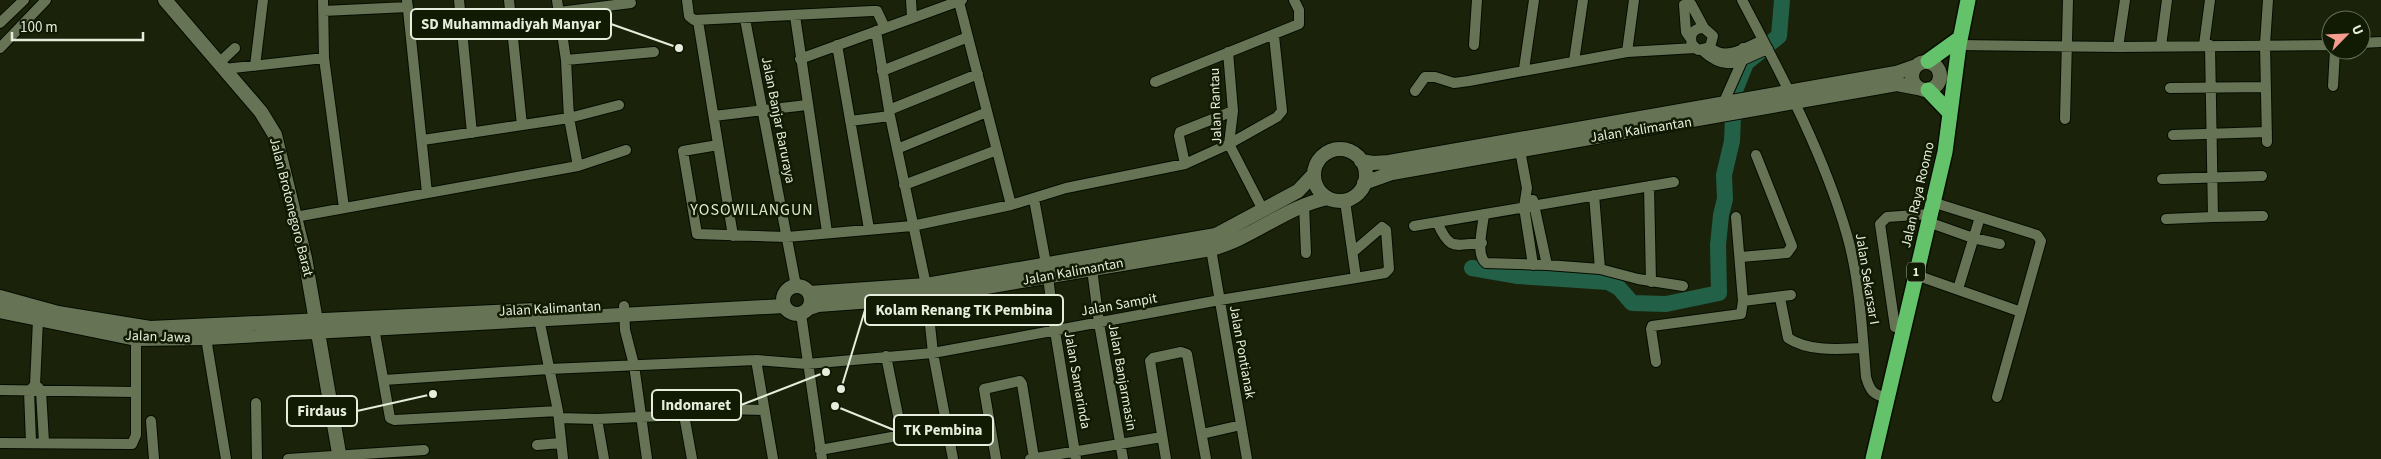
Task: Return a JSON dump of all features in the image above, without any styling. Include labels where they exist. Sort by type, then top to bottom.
[{"type":"highway","name":"1","points":[[1954,84],[1968,0]]},
{"type":"highway","points":[[1926,64],[1960,42]]},
{"type":"highway","name":"Jalan Raya Roomo","points":[[1873,459],[1946,152],[1954,84]]},
{"type":"highway","points":[[1928,88],[1950,113]]},
{"type":"main road","name":"Jalan Brotonegoro Barat","points":[[165,0],[261,112],[275,135],[318,325],[340,457]]},
{"type":"main road","name":"Jalan Kalimantan","points":[[1794,97],[1926,64],[1956,68]]},
{"type":"main road","points":[[1926,64],[1940,77],[1928,88],[1915,84],[1912,75],[1926,64]]},
{"type":"main road","name":"Jalan Kalimantan","points":[[1361,161],[1373,163],[1389,162],[1519,144],[1794,97],[1897,84],[1928,88],[1954,84]]},
{"type":"main road","name":"Jalan Kalimantan","points":[[1364,183],[1383,175],[1519,144]]},
{"type":"main road","points":[[1333,150],[1349,151],[1361,161],[1366,176],[1360,191],[1345,200],[1328,198],[1320,192],[1315,184],[1314,174],[1319,159],[1333,150]]},
{"type":"main road","name":"Jalan Kalimantan","points":[[1047,270],[1092,269],[1216,235],[1298,191],[1314,174]]},
{"type":"main road","name":"Jalan Kalimantan","points":[[805,311],[818,305],[926,291],[1158,252],[1211,249],[1229,243],[1304,204],[1328,198]]},
{"type":"main road","points":[[796,286],[801,286],[809,293],[811,303],[805,311],[791,313],[783,302],[787,289],[796,286]]},
{"type":"main road","name":"Jalan Kalimantan","points":[[809,293],[926,291]]},
{"type":"main road","name":"Jalan Jawa","points":[[0,297],[136,333],[178,328],[318,325]]},
{"type":"main road","name":"Jalan Kalimantan","points":[[318,325],[783,302]]},
{"type":"main road","name":"Jalan Kalimantan","points":[[318,325],[374,328],[473,318],[539,319],[624,310]]},
{"type":"main road","name":"Jalan Jawa","points":[[0,311],[38,320],[136,333],[206,338],[318,325]]},
{"type":"street","points":[[0,24],[24,0]]},
{"type":"street","points":[[0,48],[46,0]]},
{"type":"street","points":[[255,66],[263,0]]},
{"type":"street","points":[[459,0],[472,133]]},
{"type":"street","points":[[509,0],[522,125]]},
{"type":"street","points":[[557,0],[566,60],[569,118],[578,166]]},
{"type":"street","points":[[687,0],[689,16],[691,19],[698,21],[877,11],[881,29],[882,71],[926,291],[933,353],[953,459]]},
{"type":"street","points":[[911,0],[912,17]]},
{"type":"street","points":[[1155,82],[1228,52],[1274,36],[1299,24],[1299,10],[1294,0]]},
{"type":"street","points":[[1474,44],[1477,0]]},
{"type":"street","points":[[1524,69],[1534,0]]},
{"type":"street","points":[[1574,61],[1583,0]]},
{"type":"street","points":[[1627,52],[1634,0]]},
{"type":"street","name":"Jalan Sekarsar I","points":[[1742,0],[1794,97],[1847,236],[1854,268],[1870,390],[1875,395],[1886,398]]},
{"type":"street","points":[[2065,119],[2068,0]]},
{"type":"street","points":[[2118,47],[2125,0]]},
{"type":"street","points":[[2161,46],[2167,0]]},
{"type":"street","points":[[2210,0],[2207,45],[2211,87],[2212,217]]},
{"type":"street","points":[[2173,135],[2211,134],[2267,137],[2266,44],[2268,0]]},
{"type":"street","points":[[800,59],[944,3],[961,1],[968,37],[1011,205]]},
{"type":"street","points":[[344,208],[324,58],[323,5],[408,3],[427,193]]},
{"type":"street","points":[[559,12],[631,3]]},
{"type":"street","points":[[1415,91],[1425,77],[1462,82],[1524,69],[1627,52],[1699,46],[1713,36],[1704,28],[1691,4],[1684,5],[1686,32],[1699,46],[1720,55],[1743,53],[1765,44]]},
{"type":"street","points":[[795,16],[827,232]]},
{"type":"street","name":"Jalan Banjar Baruraya","points":[[745,19],[796,286]]},
{"type":"street","points":[[698,21],[733,236]]},
{"type":"street","points":[[1699,46],[1695,30],[1704,28]]},
{"type":"street","points":[[718,145],[685,150],[682,154],[697,234],[786,237],[912,226],[1011,205],[1066,188],[1185,164],[1229,144],[1277,117],[1282,111],[1274,36]]},
{"type":"street","points":[[882,71],[968,37]]},
{"type":"street","points":[[1960,42],[2067,47],[2321,44]]},
{"type":"street","points":[[837,46],[869,229]]},
{"type":"street","points":[[222,66],[235,48]]},
{"type":"street","points":[[566,60],[654,52]]},
{"type":"street","name":"Jalan Rantau","points":[[1228,52],[1233,111],[1229,144],[1263,210]]},
{"type":"street","points":[[1724,108],[1743,53]]},
{"type":"street","points":[[222,66],[255,66],[324,58]]},
{"type":"street","points":[[2333,86],[2334,60]]},
{"type":"street","points":[[850,121],[890,113],[978,74]]},
{"type":"street","points":[[2170,88],[2266,87]]},
{"type":"street","points":[[423,140],[569,118],[619,105]]},
{"type":"street","points":[[714,116],[807,105]]},
{"type":"street","points":[[1185,164],[1179,136],[1180,132],[1233,111]]},
{"type":"street","points":[[897,149],[987,112]]},
{"type":"street","points":[[1519,144],[1527,188],[1536,205],[1547,265]]},
{"type":"street","points":[[295,217],[578,166],[626,150]]},
{"type":"street","points":[[904,185],[997,150]]},
{"type":"street","points":[[1741,257],[1787,253],[1792,246],[1756,154]]},
{"type":"street","points":[[2162,179],[2262,176]]},
{"type":"street","points":[[1414,226],[1674,182]]},
{"type":"street","points":[[1650,186],[1651,282]]},
{"type":"street","points":[[1527,188],[1524,207],[1533,265]]},
{"type":"street","points":[[1594,195],[1600,269]]},
{"type":"street","name":"Jalan Samarinda","points":[[1034,199],[1076,455]]},
{"type":"street","points":[[1345,200],[1356,278]]},
{"type":"street","points":[[1304,204],[1306,253]]},
{"type":"street","points":[[1930,213],[1973,238],[2000,244]]},
{"type":"street","points":[[1903,328],[1895,327],[1880,224],[1887,217],[1930,213],[1980,217],[2037,235],[2041,242],[1996,397]]},
{"type":"street","points":[[1484,214],[1481,257],[1486,263],[1600,269],[1651,282],[1683,286]]},
{"type":"street","points":[[2166,219],[2263,216]]},
{"type":"street","points":[[1656,362],[1652,326],[1741,314],[1744,301],[1736,217]]},
{"type":"street","points":[[1958,289],[1980,217]]},
{"type":"street","points":[[1437,222],[1445,240],[1450,243],[1482,243]]},
{"type":"street","name":"Jalan Sampit","points":[[384,380],[756,360],[807,364],[933,353],[1220,300],[1385,273],[1390,270],[1386,230],[1382,228],[1353,252]]},
{"type":"street","name":"Jalan Pontianak","points":[[1211,249],[1247,459]]},
{"type":"street","name":"Jalan Banjarmasin","points":[[1092,269],[1099,323],[1123,459]]},
{"type":"street","points":[[1916,275],[2021,312]]},
{"type":"street","points":[[1744,301],[1780,298],[1791,295]]},
{"type":"street","points":[[1780,298],[1788,338],[1796,343],[1840,349],[1864,348]]},
{"type":"street","points":[[624,310],[625,330],[634,366],[647,459]]},
{"type":"street","points":[[805,311],[807,364],[821,454],[902,435],[947,427]]},
{"type":"street","points":[[539,319],[559,414],[560,444],[563,459]]},
{"type":"street","points":[[31,442],[38,320]]},
{"type":"street","points":[[374,328],[388,413],[390,418],[395,420],[559,414],[597,420],[684,416],[724,409],[764,410]]},
{"type":"street","points":[[0,443],[132,444],[135,441],[136,333]]},
{"type":"street","points":[[206,338],[226,459]]},
{"type":"street","points":[[1166,459],[1150,361],[1153,358],[1182,352],[1187,354],[1206,459]]},
{"type":"street","points":[[886,356],[902,435]]},
{"type":"street","points":[[756,360],[773,459]]},
{"type":"street","points":[[996,459],[984,389],[1020,381],[1022,384],[1032,459],[1076,455],[1120,444],[1162,437]]},
{"type":"street","points":[[0,390],[35,389],[135,392]]},
{"type":"street","points":[[35,389],[44,442]]},
{"type":"street","points":[[256,403],[257,459]]},
{"type":"street","points":[[684,416],[692,459]]},
{"type":"street","points":[[597,420],[604,459]]},
{"type":"street","points":[[151,421],[154,459]]},
{"type":"street","points":[[1202,434],[1241,425]]},
{"type":"street","points":[[537,445],[560,444]]},
{"type":"street","points":[[288,459],[424,450]]},
{"type":"waterway","points":[[1472,268],[1518,276],[1608,282],[1619,288],[1632,303],[1666,304],[1719,293],[1718,245],[1721,215],[1725,199],[1724,175],[1732,141],[1734,93],[1746,63],[1779,36],[1782,0]]},
{"type":"place","name":"SD Muhammadiyah Manyar","points":[[679,48]]},
{"type":"place","name":"Indomaret","points":[[826,372]]},
{"type":"place","name":"Kolam Renang TK Pembina","points":[[841,389]]},
{"type":"place","name":"Firdaus","points":[[433,394]]},
{"type":"place","name":"TK Pembina","points":[[835,406]]},
{"type":"district","name":"YOSOWILANGUN","points":[[752,210]]}]
